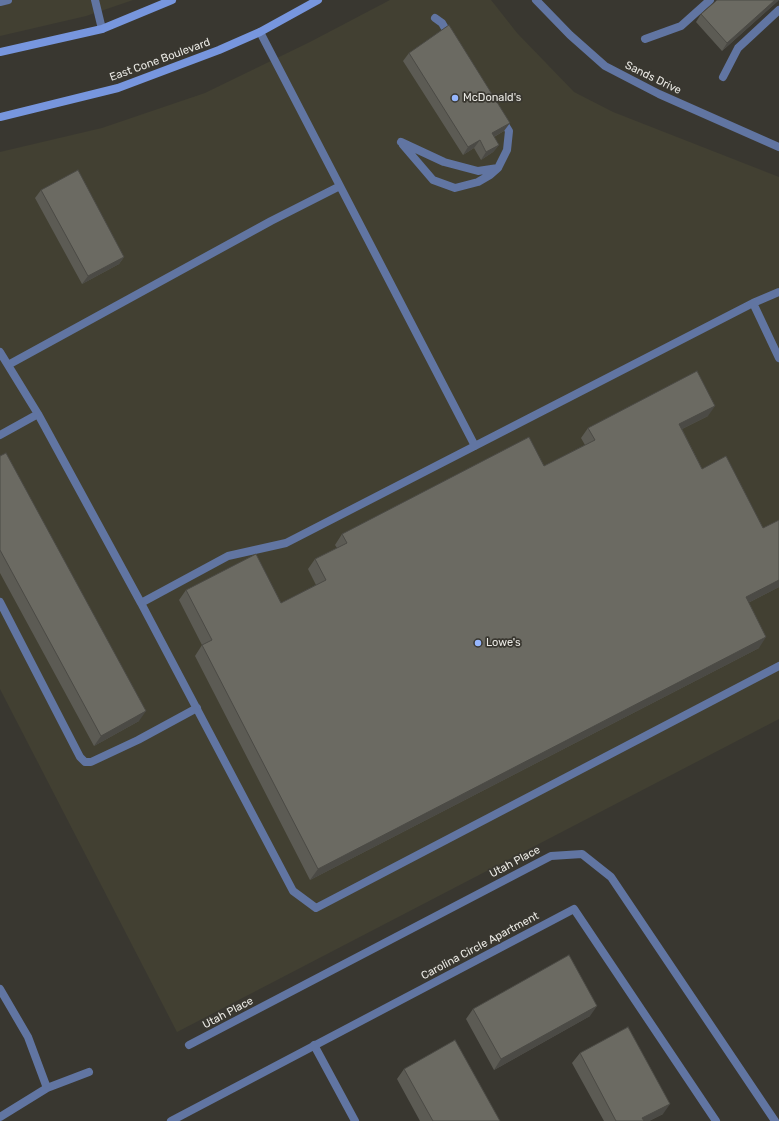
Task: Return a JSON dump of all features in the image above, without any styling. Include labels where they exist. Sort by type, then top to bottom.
[{"type":"street","points":[[0,2],[8,0]]},
{"type":"street","points":[[95,0],[102,29]]},
{"type":"street","points":[[0,52],[102,29],[172,0]]},
{"type":"street","name":"East Cone Boulevard","points":[[0,118],[118,88],[219,50],[260,32],[318,0]]},
{"type":"street","name":"Sands Drive","points":[[536,0],[570,35],[605,66],[660,94],[779,147]]},
{"type":"street","points":[[645,39],[681,26],[710,0]]},
{"type":"street","points":[[724,77],[738,48],[779,10]]},
{"type":"street","points":[[435,18],[442,23],[454,43]]},
{"type":"street","points":[[260,32],[475,446]]},
{"type":"street","points":[[496,111],[509,131],[507,150],[498,168],[478,182],[455,188],[433,180],[401,142],[451,164],[478,171],[498,168]]},
{"type":"street","points":[[8,365],[265,225],[340,186]]},
{"type":"street","points":[[142,603],[228,556],[286,543],[753,303],[779,292]]},
{"type":"street","points":[[753,303],[779,358]]},
{"type":"street","points":[[0,352],[38,414],[142,603],[293,891],[316,908],[779,666]]},
{"type":"street","points":[[0,435],[38,414]]},
{"type":"street","points":[[0,602],[80,757],[85,762],[91,762],[124,747],[197,708]]},
{"type":"street","name":"Utah Place","points":[[189,1045],[551,856],[582,854],[611,877],[775,1121]]},
{"type":"street","name":"Carolina Circle Apartment","points":[[171,1121],[574,909],[716,1121]]},
{"type":"street","points":[[0,989],[28,1037],[47,1088]]},
{"type":"street","points":[[314,1045],[355,1121]]},
{"type":"street","points":[[0,1118],[47,1088],[89,1072]]},
{"type":"shaded area","points":[[0,0],[133,0],[86,16],[0,36]]},
{"type":"shaded area","points":[[390,0],[491,0],[517,33],[574,92],[613,112],[779,177],[779,719],[177,1032],[0,689],[0,152],[102,128],[205,93],[310,42]]},
{"type":"building","points":[[717,0],[775,0],[727,43],[701,14]]},
{"type":"building","points":[[449,25],[510,123],[492,133],[499,145],[486,152],[480,140],[468,147],[409,53]]},
{"type":"building","points":[[78,170],[124,257],[88,276],[41,190]]},
{"type":"building","points":[[697,371],[715,406],[679,424],[702,469],[726,456],[763,528],[779,520],[779,580],[746,597],[766,637],[318,869],[202,645],[212,640],[186,590],[256,554],[281,603],[326,580],[315,559],[347,543],[342,534],[529,437],[544,466],[595,440],[588,428]]},
{"type":"building","points":[[6,453],[146,711],[101,736],[0,550],[0,456]]},
{"type":"building","points":[[569,955],[597,1006],[501,1059],[473,1009]]},
{"type":"building","points":[[628,1027],[670,1104],[642,1118],[644,1121],[616,1121],[580,1053]]},
{"type":"building","points":[[455,1040],[500,1121],[433,1121],[404,1069]]},
{"type":"place","name":"McDonald's","points":[[455,98]]},
{"type":"place","name":"Lowe's","points":[[478,643]]}]
